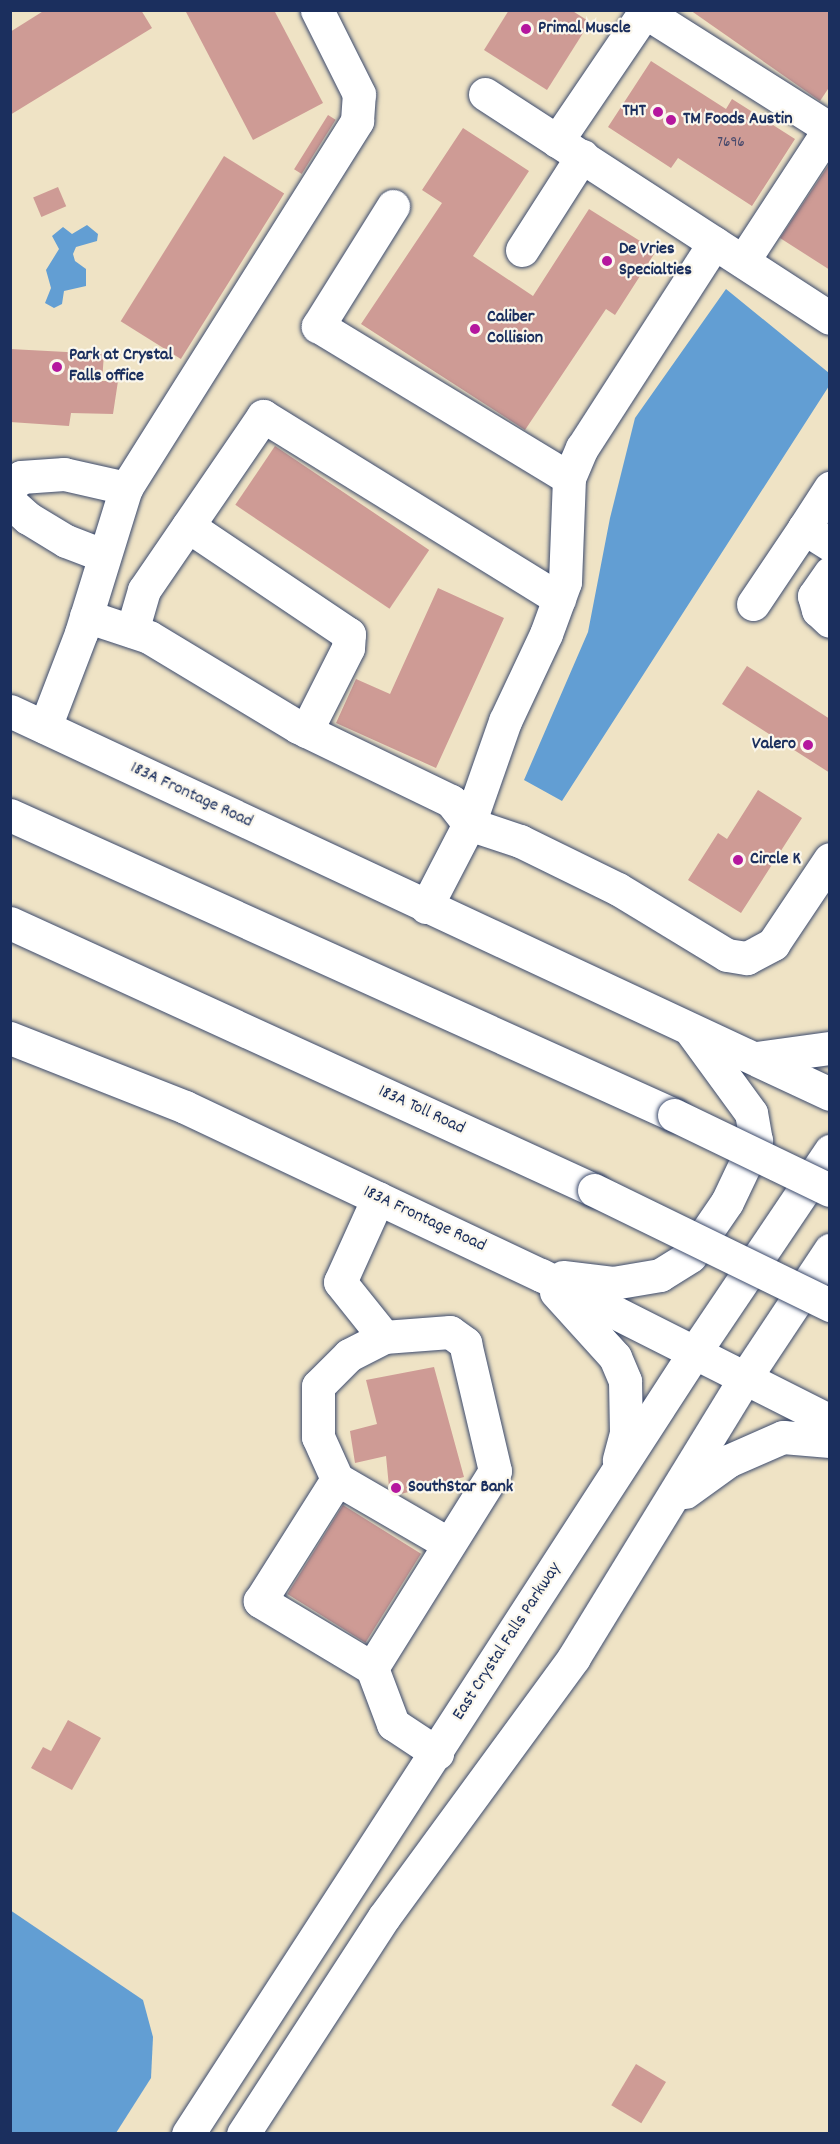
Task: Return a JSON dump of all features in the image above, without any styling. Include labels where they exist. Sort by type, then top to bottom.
[{"type":"main road","points":[[45,727],[86,616],[103,555],[126,488],[357,121],[359,94],[317,10]]},
{"type":"main road","points":[[522,250],[569,148],[644,11],[829,130],[743,261]]},
{"type":"main road","points":[[485,93],[830,318]]},
{"type":"main road","points":[[393,206],[318,326],[568,478]]},
{"type":"main road","points":[[426,907],[469,824],[506,721],[566,582],[568,478],[582,448],[714,243]]},
{"type":"main road","points":[[132,631],[144,590],[263,416],[559,599]]},
{"type":"main road","points":[[11,486],[21,477],[64,474],[126,488]]},
{"type":"main road","points":[[753,604],[817,536],[830,488]]},
{"type":"main road","points":[[10,502],[28,518],[66,541],[103,555]]},
{"type":"main road","points":[[188,526],[349,634],[348,648],[306,731]]},
{"type":"main road","points":[[830,573],[814,596],[818,610],[830,621]]},
{"type":"main road","points":[[86,616],[149,637],[306,731],[451,801],[469,824],[520,841],[618,890],[727,955],[747,958],[773,944],[830,859]]},
{"type":"main road","name":"183A Frontage Road","points":[[10,711],[830,1094]]},
{"type":"main road","points":[[10,815],[674,1115],[830,1190]]},
{"type":"main road","name":"183A Toll Road","points":[[10,922],[594,1190],[830,1305]]},
{"type":"main road","points":[[541,1275],[613,1283],[660,1275],[690,1256],[727,1202],[756,1141],[751,1113],[689,1028]]},
{"type":"main road","name":"183A Frontage Road","points":[[10,1038],[185,1107],[541,1275],[830,1421]]},
{"type":"main road","points":[[756,1058],[830,1048]]},
{"type":"main road","name":"East Crystal Falls Parkway","points":[[189,2133],[694,1353],[830,1151]]},
{"type":"main road","points":[[378,1198],[340,1282],[384,1337]]},
{"type":"main road","points":[[243,2133],[384,1917],[480,1782],[573,1658],[672,1502],[745,1378],[830,1250]]},
{"type":"main road","points":[[541,1275],[615,1357],[625,1381],[626,1432],[614,1479]]},
{"type":"main road","points":[[372,1668],[495,1471],[465,1343],[450,1332],[384,1337],[349,1355],[318,1386],[318,1437],[337,1479],[449,1544]]},
{"type":"main road","points":[[672,1502],[728,1461],[755,1447],[783,1437],[830,1441]]},
{"type":"main road","points":[[337,1479],[260,1601],[372,1668],[393,1724],[480,1782]]},
{"type":"water","points":[[87,225],[98,234],[97,241],[76,247],[73,254],[75,261],[86,269],[86,286],[64,291],[62,304],[54,308],[45,303],[51,288],[46,270],[59,249],[52,236],[63,227],[72,234]]},
{"type":"water","points":[[726,289],[829,373],[829,386],[562,801],[524,780],[588,632],[610,518],[635,418]]},
{"type":"water","points":[[10,1910],[143,2000],[153,2037],[151,2078],[116,2133],[11,2133]]},
{"type":"building","points":[[45,10],[141,10],[152,28],[10,115],[10,32]]},
{"type":"building","points":[[185,10],[274,10],[323,103],[253,140]]},
{"type":"building","points":[[509,10],[571,10],[590,22],[547,90],[484,50]]},
{"type":"building","points":[[690,10],[830,10],[830,86],[820,101]]},
{"type":"building","points":[[651,61],[726,109],[732,99],[795,139],[752,206],[678,158],[671,168],[608,127]]},
{"type":"building","points":[[328,115],[336,120],[302,174],[294,169]]},
{"type":"building","points":[[463,128],[529,171],[473,256],[533,296],[589,209],[656,251],[615,315],[606,309],[525,430],[361,324],[442,203],[422,190]]},
{"type":"building","points":[[224,156],[284,194],[181,359],[121,321]]},
{"type":"building","points":[[830,163],[830,270],[780,238]]},
{"type":"building","points":[[58,187],[66,206],[41,217],[33,198]]},
{"type":"building","name":"Park at Crystal Falls office","points":[[10,349],[104,354],[102,381],[118,381],[113,414],[71,413],[69,426],[10,422]]},
{"type":"building","points":[[275,446],[429,550],[389,609],[235,505]]},
{"type":"building","points":[[438,588],[504,618],[436,768],[336,723],[356,679],[390,694]]},
{"type":"building","name":"Valero","points":[[747,666],[830,719],[830,773],[722,704]]},
{"type":"building","name":"Circle K","points":[[758,790],[802,818],[741,913],[688,880],[718,833],[727,839]]},
{"type":"building","points":[[434,1367],[464,1477],[401,1494],[389,1487],[386,1456],[355,1463],[350,1431],[377,1424],[366,1380]]},
{"type":"building","points":[[343,1505],[421,1554],[365,1643],[287,1594]]},
{"type":"building","points":[[68,1720],[101,1738],[72,1790],[31,1768],[43,1747],[51,1751]]},
{"type":"building","points":[[636,2064],[666,2082],[641,2123],[611,2105]]},
{"type":"place","name":"Primal Muscle","points":[[526,29]]},
{"type":"place","name":"THT","points":[[658,112]]},
{"type":"place","name":"TM Foods Austin","points":[[671,120]]},
{"type":"place","name":"De Vries Specialties","points":[[607,261]]},
{"type":"place","name":"Caliber Collision","points":[[475,329]]},
{"type":"place","name":"Park at Crystal Falls office","points":[[57,367]]},
{"type":"place","name":"Valero","points":[[808,745]]},
{"type":"place","name":"Circle K","points":[[738,860]]},
{"type":"place","name":"SouthStar Bank","points":[[396,1488]]}]
